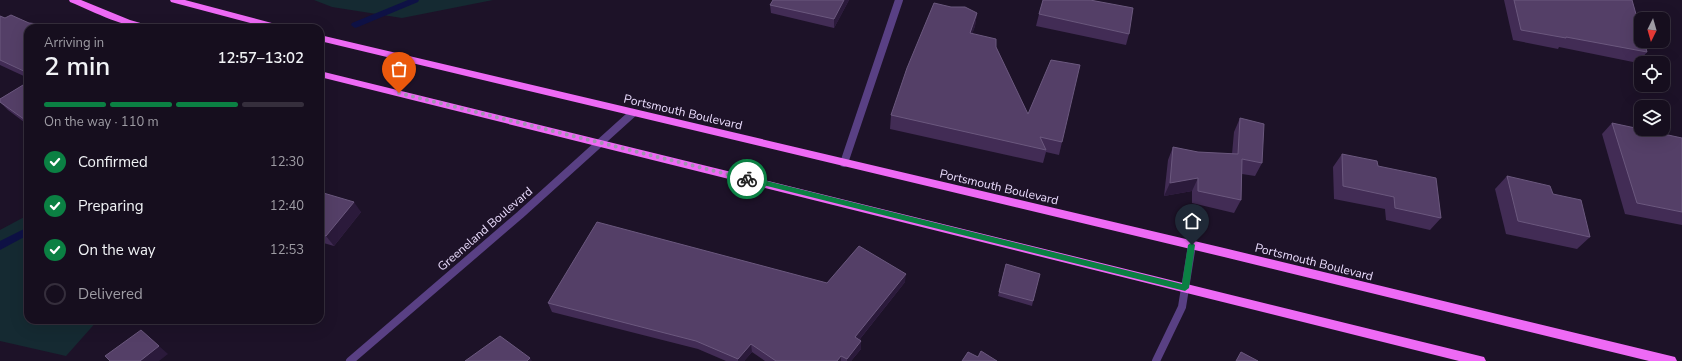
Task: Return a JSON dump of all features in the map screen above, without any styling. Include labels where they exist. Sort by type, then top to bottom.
[{"type":"main road","points":[[73,0],[134,24]]},
{"type":"main road","points":[[174,0],[265,24]]},
{"type":"main road","name":"Portsmouth Boulevard","points":[[324,39],[1192,245],[1671,361]]},
{"type":"main road","points":[[324,75],[1480,361]]},
{"type":"street","points":[[844,163],[899,0]]},
{"type":"street","name":"Greeneland Boulevard","points":[[350,361],[520,215],[633,113]]},
{"type":"street","points":[[1156,361],[1182,307],[1192,245]]},
{"type":"shaded area","points":[[314,0],[493,0],[402,18],[332,7]]},
{"type":"shaded area","points":[[24,217],[24,324],[94,324],[66,356],[0,341],[0,230]]},
{"type":"building","points":[[773,0],[844,0],[834,19],[770,5]]},
{"type":"building","points":[[1043,0],[1090,0],[1133,8],[1129,34],[1039,14]]},
{"type":"building","points":[[1514,0],[1632,0],[1635,12],[1634,12],[1634,48],[1646,48],[1647,52],[1566,37],[1521,30]]},
{"type":"building","points":[[934,3],[951,7],[965,7],[977,13],[970,33],[996,39],[996,47],[1028,114],[1051,60],[1080,65],[1062,142],[1040,137],[1046,150],[891,115],[907,68]]},
{"type":"building","points":[[11,15],[29,23],[38,24],[24,24],[24,71],[0,60],[0,16],[5,18]]},
{"type":"building","points":[[24,84],[24,119],[0,102],[0,99]]},
{"type":"building","points":[[1240,118],[1264,124],[1262,163],[1242,159],[1241,200],[1198,191],[1198,178],[1170,183],[1173,147],[1198,152],[1238,154]]},
{"type":"building","points":[[1612,123],[1634,128],[1634,136],[1670,135],[1682,138],[1682,212],[1637,203]]},
{"type":"building","points":[[1342,154],[1377,161],[1378,166],[1436,178],[1441,218],[1395,208],[1394,197],[1343,186]]},
{"type":"building","points":[[1507,176],[1550,186],[1553,194],[1581,200],[1590,237],[1518,221]]},
{"type":"building","points":[[324,193],[354,202],[326,236],[324,235]]},
{"type":"building","points":[[597,222],[827,283],[859,246],[906,274],[855,337],[861,341],[847,359],[841,356],[837,361],[776,361],[751,344],[738,359],[696,341],[548,303]]},
{"type":"building","points":[[1006,264],[1040,274],[1033,301],[999,292]]},
{"type":"building","points":[[141,330],[159,346],[140,361],[110,361],[105,356]]},
{"type":"building","points":[[500,336],[530,358],[527,361],[465,361]]},
{"type":"building","points":[[981,351],[997,361],[962,361],[968,352],[978,357]]},
{"type":"building","points":[[1241,352],[1258,361],[1236,361]]},
{"type":"waterway","points":[[355,25],[415,0]]},
{"type":"waterway","points":[[0,246],[24,233]]},
{"type":"way so far","points":[[399,93],[747,179]]},
{"type":"route","points":[[747,179],[1185,288],[1192,245]]}]
